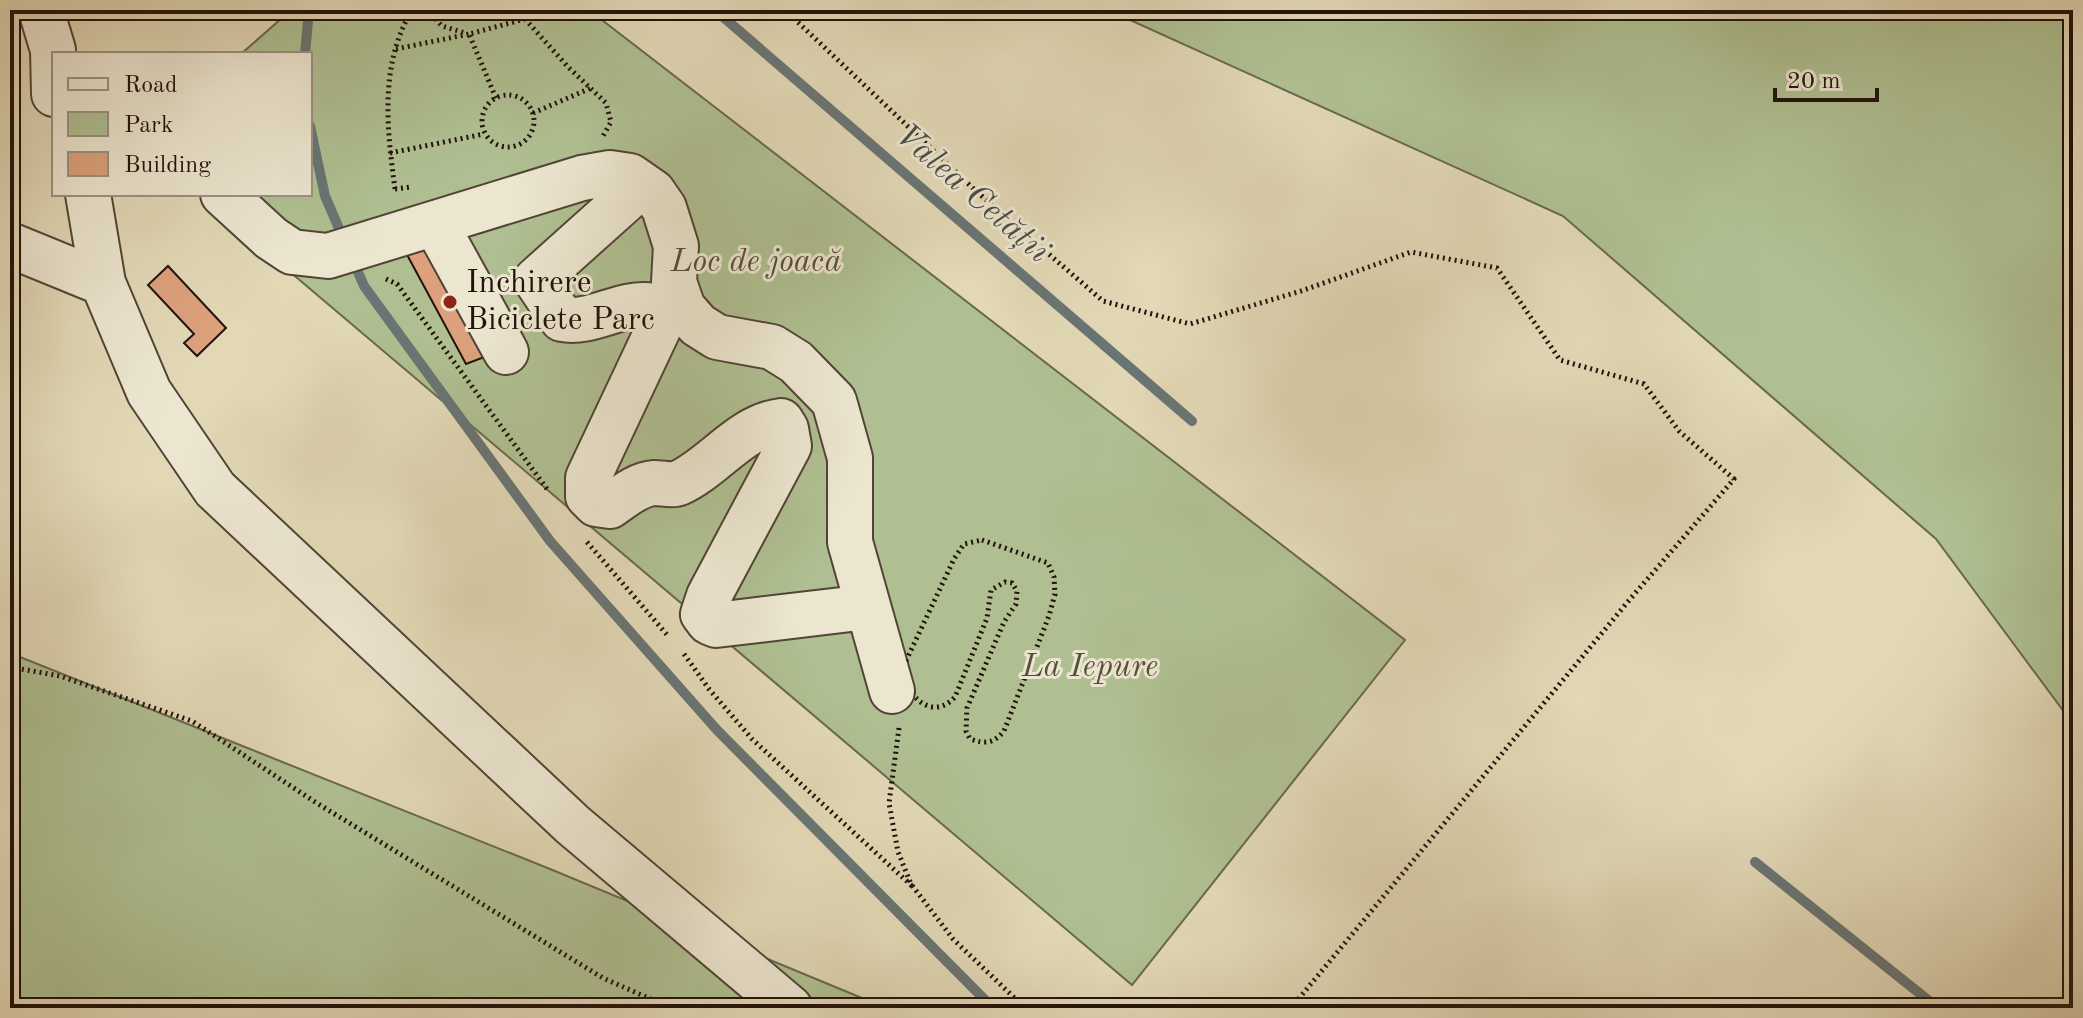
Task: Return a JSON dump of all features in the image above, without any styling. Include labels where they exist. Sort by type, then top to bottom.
[{"type":"street","points":[[42,10],[83,52]]},
{"type":"street","points":[[42,10],[53,52]]},
{"type":"street","points":[[225,196],[271,238],[292,252],[328,256],[351,249],[427,204],[610,173],[630,176],[653,192],[664,208],[676,246],[674,282],[683,308],[698,325],[717,337],[772,347],[796,362],[834,401],[850,458],[850,542],[867,607],[898,678]]},
{"type":"street","points":[[642,185],[536,280],[562,319],[574,321],[641,304],[653,306],[662,321],[588,478],[588,496],[596,504],[610,506],[630,492],[651,483],[676,485],[747,436],[770,423],[781,421],[789,446],[709,596],[703,614],[716,625],[867,607]]},
{"type":"street","points":[[88,196],[103,283],[149,392],[215,489],[573,825],[790,1008]]},
{"type":"street","points":[[427,204],[506,352]]},
{"type":"street","points":[[10,245],[103,283]]},
{"type":"path","points":[[412,10],[403,25],[387,81],[390,153],[395,189],[427,204]]},
{"type":"path","points":[[427,10],[442,26],[469,34]]},
{"type":"path","points":[[517,10],[606,103],[611,122],[605,135],[597,141]]},
{"type":"path","points":[[785,10],[976,191],[1103,301],[1190,324],[1301,291],[1411,252],[1497,268],[1560,360],[1644,384],[1679,431],[1734,479],[1631,598],[1291,1008]]},
{"type":"path","points":[[396,49],[525,19]]},
{"type":"path","points":[[469,34],[496,98]]},
{"type":"path","points":[[533,113],[591,88]]},
{"type":"path","points":[[504,95],[522,99],[533,113],[533,130],[529,138],[514,147],[497,146],[484,134],[481,126],[484,109],[504,95]]},
{"type":"path","points":[[390,153],[484,134]]},
{"type":"path","points":[[351,249],[363,268],[397,284],[550,492]]},
{"type":"path","points":[[577,530],[687,657],[709,689],[752,739],[912,886],[953,939],[1025,1008]]},
{"type":"path","points":[[898,678],[904,677],[907,688],[923,703],[947,706],[955,697],[987,618],[991,590],[1005,582],[1012,583],[1017,591],[1016,604],[1004,622],[967,708],[966,731],[970,739],[984,743],[997,740],[1004,731],[1049,616],[1055,594],[1054,577],[1048,563],[982,540],[964,544],[898,678],[900,725],[889,803],[898,852],[912,886]]},
{"type":"path","points":[[10,667],[60,676],[192,721],[315,802],[603,978],[671,1008]]},
{"type":"green space","name":"La Iepure","points":[[291,10],[589,10],[1405,640],[1132,985],[200,196],[312,196],[312,52],[243,52]]},
{"type":"green space","points":[[1108,10],[2073,10],[2073,724],[1936,539],[1563,216]]},
{"type":"green space","points":[[10,653],[550,869],[886,1008],[10,1008]]},
{"type":"building","name":"Inchirere Biciclete Parc","points":[[432,239],[495,353],[466,364],[405,251]]},
{"type":"building","points":[[168,266],[226,328],[197,356],[184,343],[194,334],[148,285]]},
{"type":"waterway","points":[[305,52],[309,10]]},
{"type":"waterway","name":"Valea Cetății","points":[[715,10],[1192,421]]},
{"type":"waterway","points":[[312,135],[325,196],[344,240]]},
{"type":"waterway","points":[[352,258],[364,286],[550,541],[717,730],[993,1008]]},
{"type":"waterway","name":"Valea Cetății","points":[[1755,862],[1938,1008]]},
{"type":"place","name":"Inchirere Biciclete Parc","points":[[450,302]]},
{"type":"park label","name":"Loc de joacă","points":[[756,263]]}]
